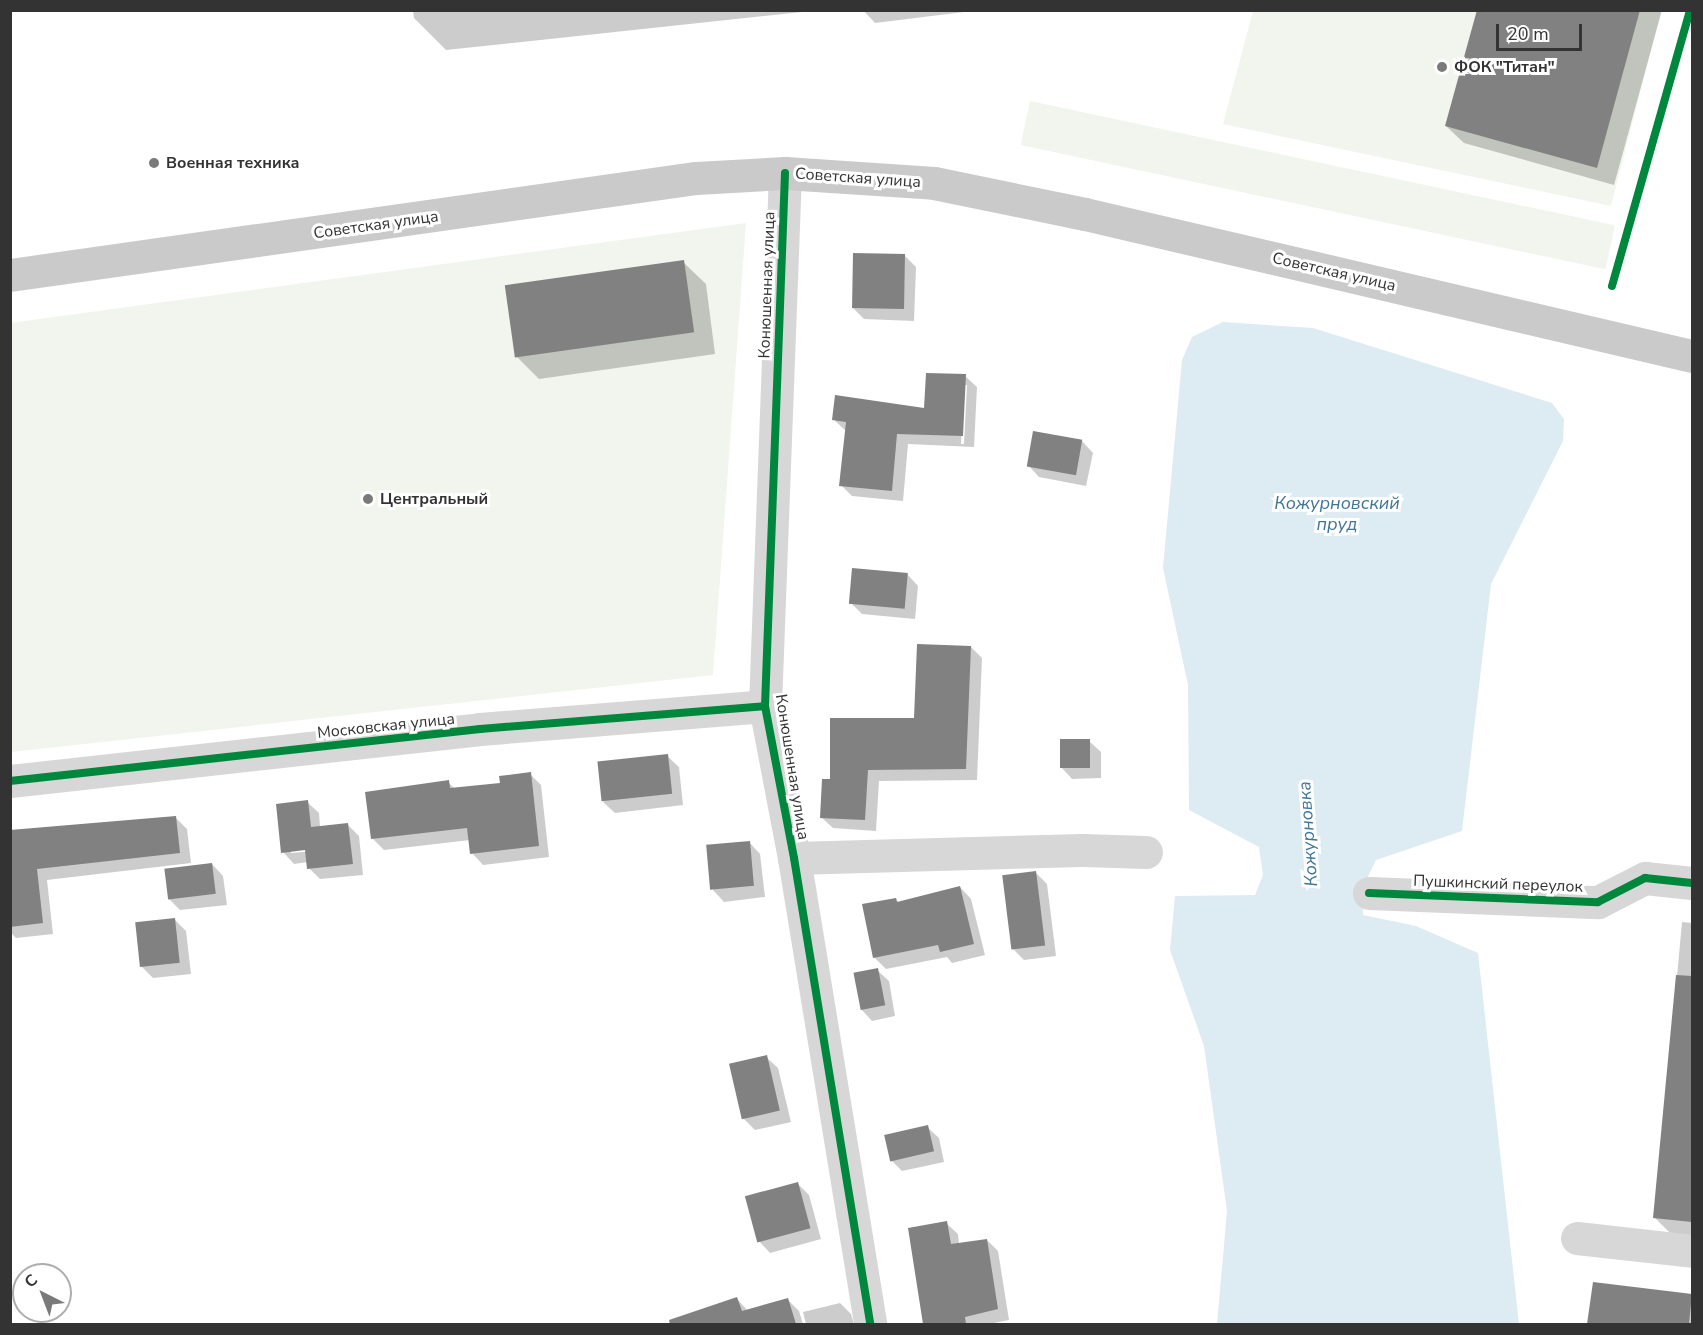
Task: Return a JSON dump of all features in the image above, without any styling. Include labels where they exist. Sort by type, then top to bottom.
[{"type":"main road","name":"Советская улица","points":[[10,275],[696,178],[785,173],[934,183],[1085,214],[1692,357]]},
{"type":"street","name":"Конюшенная улица","points":[[785,173],[765,706],[794,858],[870,1324]]},
{"type":"street","name":"Московская улица","points":[[10,781],[480,729],[765,706]]},
{"type":"street","points":[[794,858],[1082,850],[1146,852]]},
{"type":"street","name":"Пушкинский переулок","points":[[1369,892],[1598,902],[1645,878],[1692,883]]},
{"type":"street","points":[[1576,1238],[1692,1251]]},
{"type":"shaded area","name":"ФОК \"Титан\"","points":[[1253,11],[1661,11],[1611,206],[1223,124]]},
{"type":"shaded area","points":[[1030,101],[1615,225],[1606,269],[1021,145]]},
{"type":"shaded area","name":"Центральный","points":[[746,223],[713,675],[11,752],[10,323]]},
{"type":"water","name":"Кожурновский пруд","points":[[1223,322],[1313,328],[1552,403],[1564,419],[1563,441],[1491,584],[1462,831],[1376,860],[1362,889],[1363,915],[1416,926],[1478,953],[1519,1324],[1217,1324],[1227,1211],[1204,1046],[1170,950],[1175,896],[1255,895],[1263,875],[1259,847],[1189,810],[1188,685],[1163,568],[1182,360],[1192,337]]},
{"type":"building","points":[[1477,10],[1640,10],[1597,168],[1445,126]]},
{"type":"building","points":[[853,253],[905,254],[904,309],[852,308]]},
{"type":"building","points":[[684,260],[694,332],[515,357],[505,285]]},
{"type":"building","points":[[926,373],[966,374],[963,436],[897,434],[892,491],[839,486],[846,422],[832,420],[835,395],[924,408]]},
{"type":"building","points":[[1033,431],[1082,440],[1076,475],[1027,466]]},
{"type":"building","points":[[852,568],[908,573],[905,609],[849,604]]},
{"type":"building","points":[[917,644],[971,646],[966,769],[868,770],[865,820],[820,818],[822,779],[830,779],[830,718],[914,718]]},
{"type":"building","points":[[1060,739],[1090,739],[1090,768],[1060,768]]},
{"type":"building","points":[[668,754],[672,794],[602,801],[597,761]]},
{"type":"building","points":[[531,772],[539,846],[470,854],[467,828],[371,839],[365,792],[449,780],[450,788],[500,783],[499,776]]},
{"type":"building","points":[[308,800],[311,827],[348,823],[353,864],[307,869],[305,850],[281,853],[276,804]]},
{"type":"building","points":[[176,816],[180,853],[37,869],[43,923],[10,927],[10,830]]},
{"type":"building","points":[[750,841],[754,886],[710,890],[706,845]]},
{"type":"building","points":[[212,863],[216,894],[168,900],[164,869]]},
{"type":"building","points":[[1036,871],[1045,945],[1011,950],[1002,875]]},
{"type":"building","points":[[960,886],[974,944],[940,952],[938,945],[873,958],[862,904],[896,898],[897,902]]},
{"type":"building","points":[[175,918],[180,963],[140,967],[135,922]]},
{"type":"building","points":[[878,968],[885,1005],[861,1010],[853,973]]},
{"type":"building","points":[[1676,975],[1692,976],[1692,1222],[1653,1218]]},
{"type":"building","points":[[767,1055],[780,1111],[742,1119],[729,1064]]},
{"type":"building","points":[[928,1125],[934,1151],[890,1161],[884,1135]]},
{"type":"building","points":[[798,1182],[810,1228],[757,1243],[745,1196]]},
{"type":"building","points":[[947,1221],[951,1244],[987,1239],[998,1309],[965,1317],[966,1324],[923,1324],[908,1228]]},
{"type":"building","points":[[1593,1282],[1692,1294],[1689,1324],[1587,1324]]},
{"type":"building","points":[[737,1297],[742,1311],[788,1298],[796,1324],[670,1324],[669,1320]]},
{"type":"cycle path","points":[[1612,286],[1690,10]]},
{"type":"cycle path","points":[[785,173],[765,706],[794,858],[870,1324]]},
{"type":"cycle path","points":[[10,781],[480,729],[765,706]]},
{"type":"cycle path","points":[[1369,893],[1598,902],[1645,878],[1692,883]]},
{"type":"place","name":"ФОК \"Титан\"","points":[[1442,67]]},
{"type":"place","name":"Военная техника","points":[[154,163]]},
{"type":"place","name":"Центральный","points":[[368,499]]},
{"type":"water label","name":"Кожурновка","points":[[1308,834]]}]
